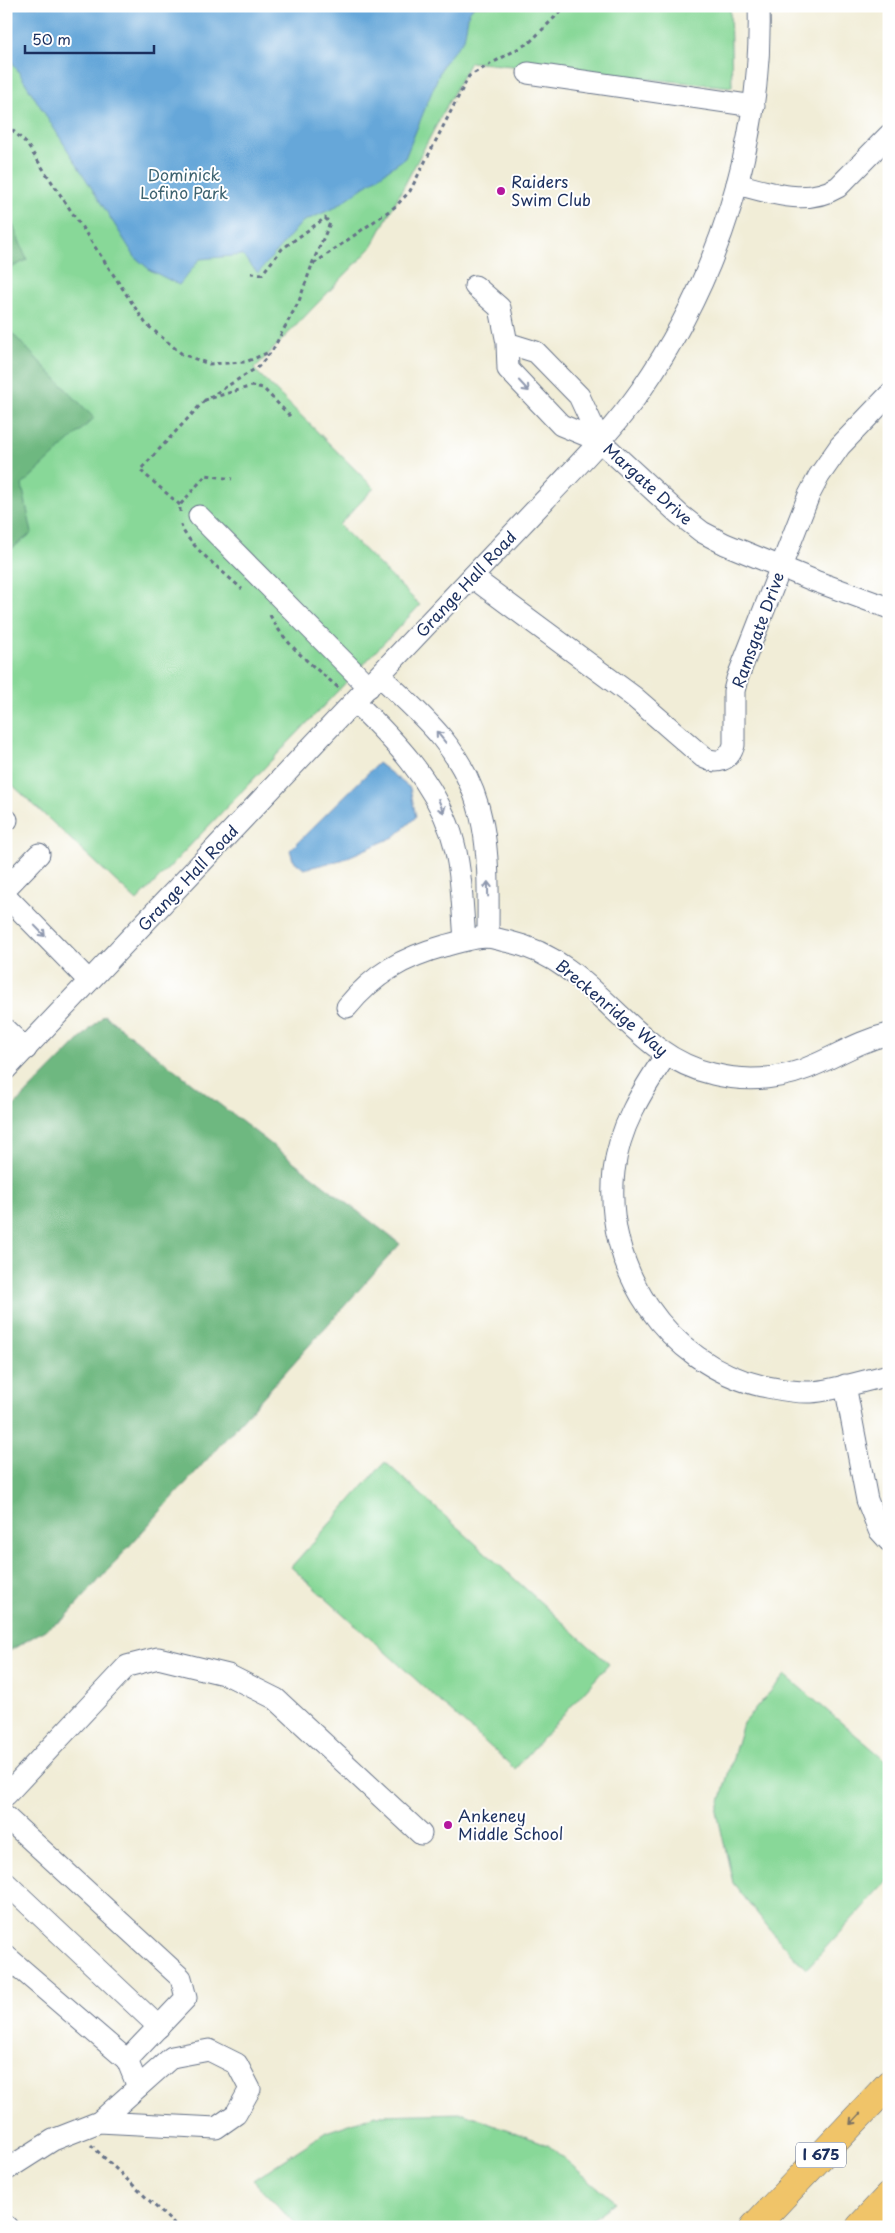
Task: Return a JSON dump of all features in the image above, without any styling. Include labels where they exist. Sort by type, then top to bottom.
[{"type":"highway","name":"I 675","points":[[754,2227],[889,2084]]},
{"type":"highway","points":[[860,2227],[889,2196]]},
{"type":"street","name":"Grange Hall Road","points":[[6,1069],[600,441],[640,391],[676,334],[717,245],[737,184],[754,106],[758,67],[759,6]]},
{"type":"street","points":[[528,73],[754,106]]},
{"type":"street","points":[[737,184],[798,197],[814,197],[828,193],[838,187],[889,135]]},
{"type":"street","points":[[475,286],[500,308],[507,343],[508,369],[561,425],[600,441]]},
{"type":"street","points":[[507,343],[536,352],[579,396],[600,441]]},
{"type":"street","name":"Ramsgate Drive","points":[[472,577],[634,697],[709,761],[718,762],[726,759],[731,754],[734,745],[734,691],[737,679],[809,495],[819,476],[840,446],[889,395]]},
{"type":"street","name":"Margate Drive","points":[[600,441],[679,514],[702,532],[725,544],[889,608]]},
{"type":"street","points":[[199,516],[368,688],[442,738],[458,760],[472,786],[481,813],[487,842],[488,938]]},
{"type":"street","points":[[368,688],[389,735],[414,765],[438,799],[452,835],[460,875],[465,940]]},
{"type":"street","points":[[6,888],[39,854]]},
{"type":"street","points":[[6,896],[90,981]]},
{"type":"street","name":"Breckenridge Way","points":[[347,1007],[372,980],[402,960],[419,953],[465,940],[488,938],[519,944],[558,961],[580,977],[666,1055],[687,1066],[712,1074],[738,1079],[763,1079],[805,1069],[858,1044],[889,1034]]},
{"type":"street","points":[[6,1030],[26,1049]]},
{"type":"street","points":[[666,1055],[630,1113],[620,1142],[614,1169],[615,1227],[623,1258],[635,1286],[651,1312],[671,1335],[695,1355],[721,1371],[750,1383],[780,1390],[811,1392],[889,1375]]},
{"type":"street","points":[[845,1385],[867,1500],[879,1530],[889,1541]]},
{"type":"street","points":[[6,1795],[127,1666],[158,1658],[228,1675],[276,1698],[420,1834]]},
{"type":"street","points":[[6,1817],[181,1978],[186,1998],[127,2060]]},
{"type":"street","points":[[6,1883],[159,2027]]},
{"type":"street","points":[[6,1956],[127,2060],[138,2087]]},
{"type":"street","points":[[6,2170],[53,2140],[98,2122],[172,2057],[209,2050],[238,2064],[250,2089],[236,2114],[216,2128],[98,2122]]},
{"type":"path","points":[[312,265],[396,206],[410,191],[469,76],[530,42],[566,6]]},
{"type":"path","points":[[6,124],[26,143],[146,324],[182,354],[209,364],[246,362],[272,351]]},
{"type":"path","points":[[180,505],[140,470],[205,400],[258,367],[272,351],[299,301],[330,223],[324,218],[282,249],[262,274],[251,273]]},
{"type":"path","points":[[205,400],[252,386],[263,388],[290,416]]},
{"type":"path","points":[[76,2131],[177,2227]]},
{"type":"green space","name":"Dominick Lofino Park","points":[[6,6],[730,6],[732,87],[470,62],[371,248],[254,369],[374,488],[339,525],[420,605],[137,901],[6,779]]},
{"type":"green space","points":[[6,208],[27,260],[6,270]]},
{"type":"green space","points":[[6,327],[94,418],[22,485],[32,533],[6,553]]},
{"type":"green space","points":[[104,1015],[400,1244],[65,1618],[6,1653],[6,1114]]},
{"type":"green space","points":[[385,1462],[609,1664],[515,1769],[291,1567]]},
{"type":"green space","points":[[785,1675],[889,1763],[889,1879],[806,1969],[780,1942],[733,1883],[717,1812],[743,1723]]},
{"type":"green space","points":[[464,2113],[548,2145],[615,2202],[582,2227],[298,2227],[253,2180],[326,2132],[376,2115]]},
{"type":"water","points":[[6,6],[474,6],[469,12],[464,39],[443,64],[405,158],[334,208],[302,222],[258,273],[242,255],[200,259],[179,285],[150,270],[135,257],[6,52]]},
{"type":"water","points":[[378,763],[410,788],[416,817],[394,837],[341,860],[304,869],[293,860],[290,850]]},
{"type":"place","name":"Raiders Swim Club","points":[[501,191]]},
{"type":"place","name":"Ankeney Middle School","points":[[448,1825]]}]
